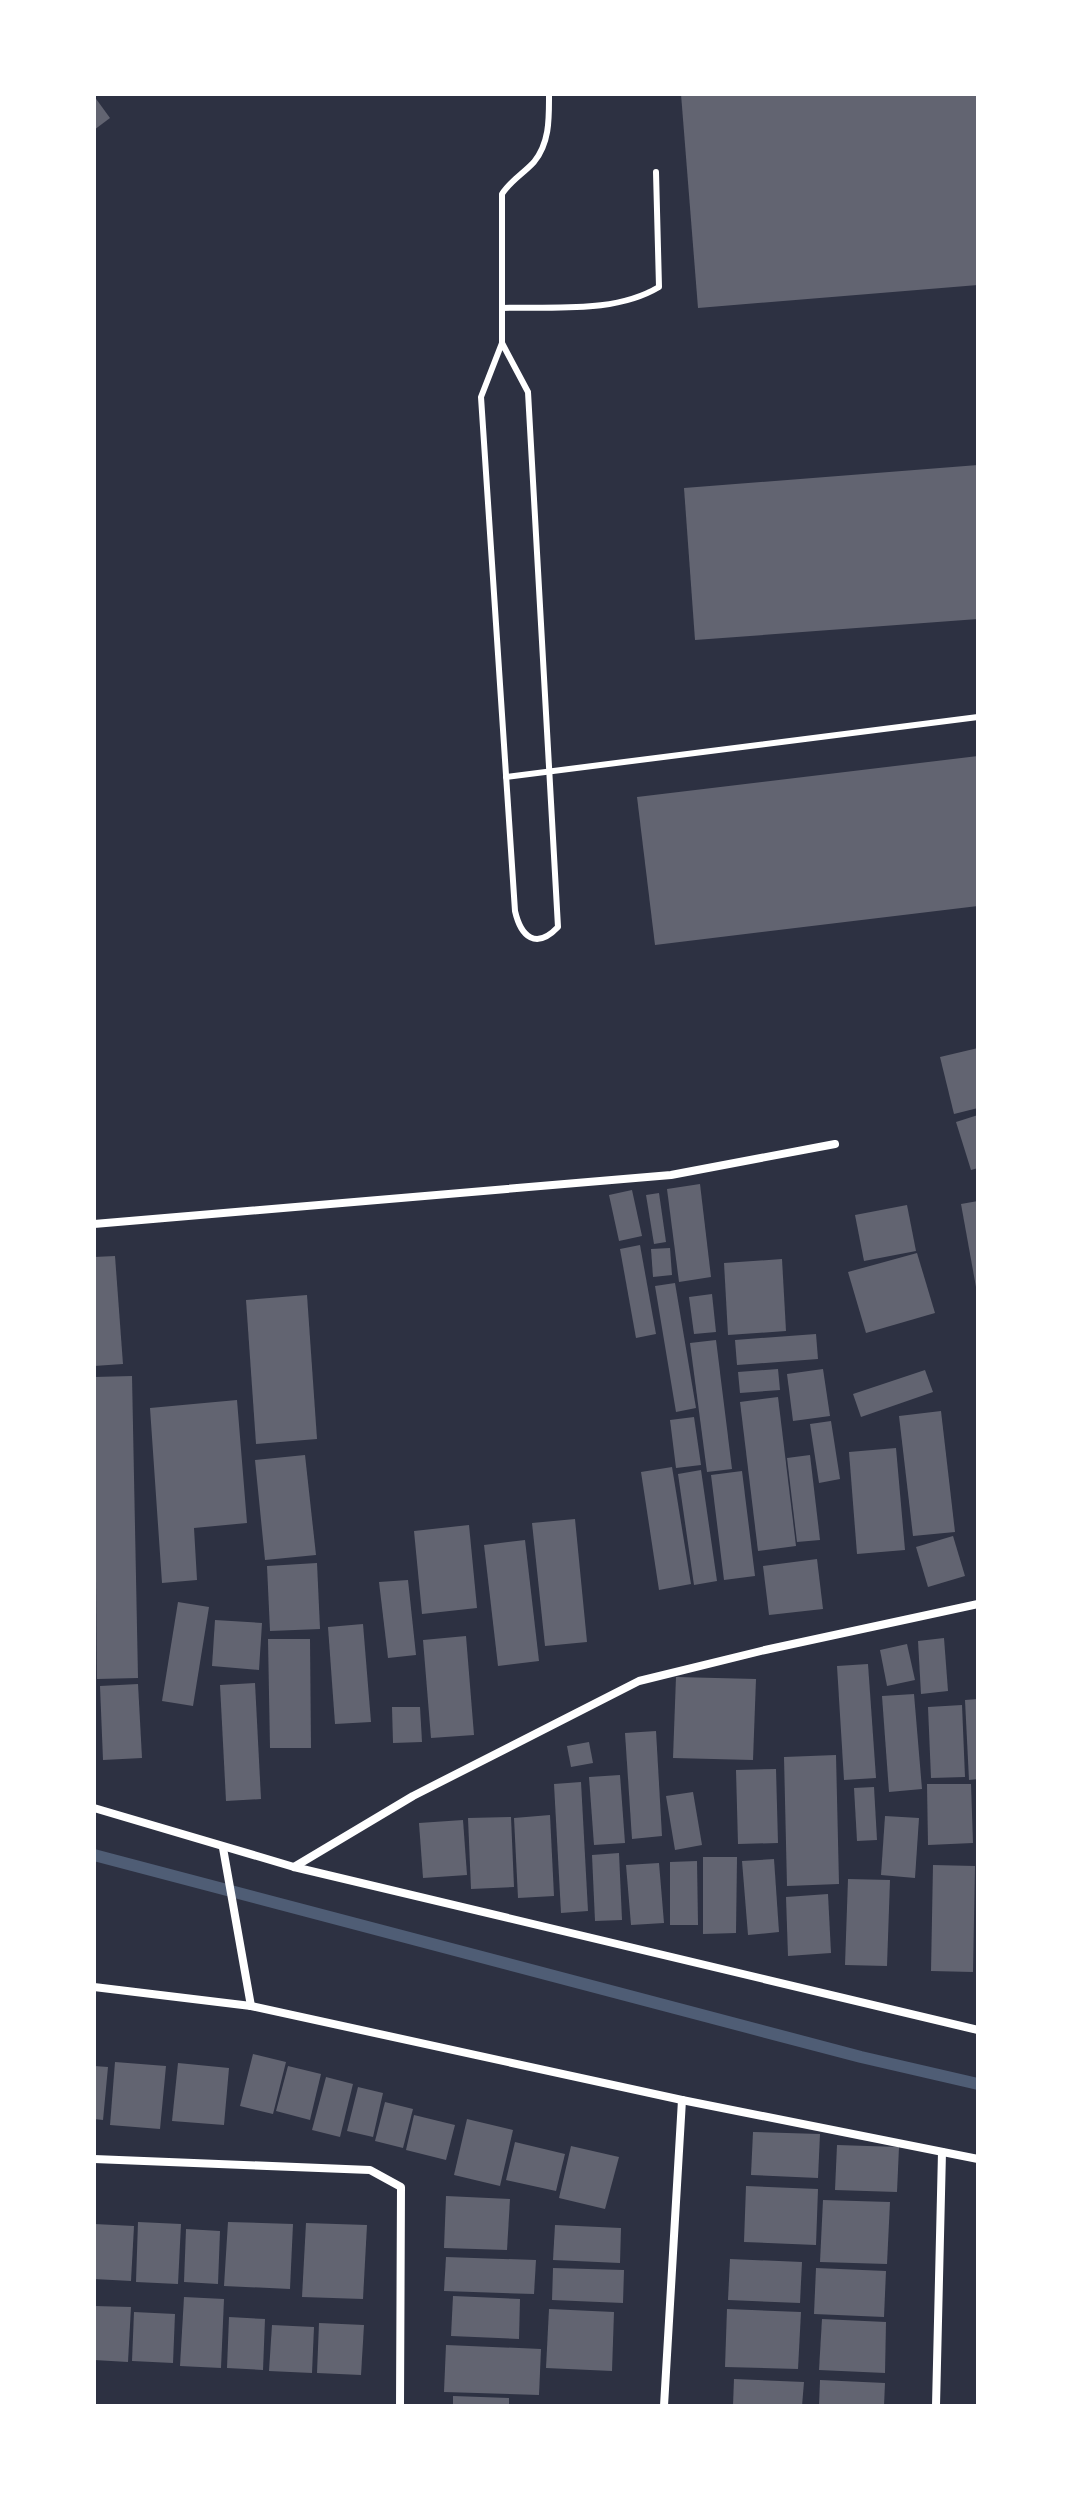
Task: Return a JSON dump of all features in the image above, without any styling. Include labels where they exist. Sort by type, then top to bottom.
[{"type":"street","points":[[94,1224],[671,1175],[835,1144]]},
{"type":"street","points":[[294,1867],[413,1796],[639,1681],[978,1604]]},
{"type":"street","points":[[94,1808],[294,1867],[978,2030]]},
{"type":"street","points":[[223,1848],[251,2006]]},
{"type":"street","points":[[94,1987],[251,2006],[682,2100],[978,2159]]},
{"type":"street","points":[[664,2406],[682,2100]]},
{"type":"street","points":[[936,2406],[942,2152]]},
{"type":"street","points":[[94,2159],[370,2170],[401,2187],[400,2406]]},
{"type":"lane","points":[[502,343],[528,392],[558,927],[548,937],[536,939],[526,936],[515,911],[481,397],[502,343],[502,194],[513,177],[533,162],[544,144],[549,132],[549,94]]},
{"type":"lane","points":[[502,308],[607,305],[638,300],[659,287],[656,172]]},
{"type":"lane","points":[[506,777],[978,717]]},
{"type":"building","points":[[681,94],[978,94],[978,285],[698,308]]},
{"type":"building","points":[[94,96],[110,118],[94,130]]},
{"type":"building","points":[[978,465],[978,619],[695,640],[684,488]]},
{"type":"building","points":[[978,756],[978,906],[655,945],[637,797]]},
{"type":"building","points":[[978,1048],[978,1108],[954,1114],[940,1057]]},
{"type":"building","points":[[978,1115],[978,1168],[971,1170],[956,1122]]},
{"type":"building","points":[[700,1184],[711,1277],[679,1282],[667,1189]]},
{"type":"building","points":[[632,1190],[642,1236],[619,1241],[609,1195]]},
{"type":"building","points":[[659,1193],[666,1242],[654,1244],[646,1195]]},
{"type":"building","points":[[978,1201],[978,1287],[976,1287],[961,1204]]},
{"type":"building","points":[[907,1205],[916,1251],[864,1261],[855,1215]]},
{"type":"building","points":[[640,1245],[656,1334],[636,1338],[620,1249]]},
{"type":"building","points":[[670,1248],[672,1275],[653,1277],[651,1249]]},
{"type":"building","points":[[917,1253],[935,1313],[866,1333],[848,1272]]},
{"type":"building","points":[[115,1256],[123,1364],[94,1366],[94,1257]]},
{"type":"building","points":[[782,1259],[786,1331],[728,1335],[724,1263]]},
{"type":"building","points":[[675,1283],[696,1408],[676,1412],[655,1286]]},
{"type":"building","points":[[712,1294],[716,1332],[694,1334],[689,1297]]},
{"type":"building","points":[[307,1295],[317,1439],[256,1444],[246,1300]]},
{"type":"building","points":[[816,1334],[818,1359],[737,1365],[735,1340]]},
{"type":"building","points":[[716,1340],[732,1469],[707,1472],[690,1343]]},
{"type":"building","points":[[778,1369],[780,1390],[740,1393],[738,1372]]},
{"type":"building","points":[[823,1369],[830,1416],[793,1421],[787,1374]]},
{"type":"building","points":[[925,1370],[933,1392],[861,1417],[853,1394]]},
{"type":"building","points":[[132,1376],[138,1678],[97,1679],[94,1377]]},
{"type":"building","points":[[778,1397],[796,1546],[758,1551],[740,1402]]},
{"type":"building","points":[[237,1400],[247,1523],[194,1528],[197,1580],[162,1583],[150,1408]]},
{"type":"building","points":[[941,1411],[955,1532],[913,1536],[899,1416]]},
{"type":"building","points":[[694,1417],[701,1465],[676,1468],[670,1420]]},
{"type":"building","points":[[831,1421],[840,1479],[819,1483],[810,1424]]},
{"type":"building","points":[[896,1448],[905,1550],[857,1554],[849,1452]]},
{"type":"building","points":[[305,1455],[316,1555],[265,1560],[255,1460]]},
{"type":"building","points":[[810,1455],[820,1540],[797,1542],[787,1458]]},
{"type":"building","points":[[672,1467],[691,1584],[659,1590],[641,1472]]},
{"type":"building","points":[[701,1470],[717,1581],[694,1585],[678,1474]]},
{"type":"building","points":[[742,1471],[755,1576],[724,1580],[711,1475]]},
{"type":"building","points":[[575,1519],[587,1642],[545,1646],[532,1523]]},
{"type":"building","points":[[469,1525],[477,1608],[422,1614],[414,1531]]},
{"type":"building","points":[[953,1536],[965,1576],[928,1587],[916,1547]]},
{"type":"building","points":[[525,1540],[539,1661],[498,1666],[484,1545]]},
{"type":"building","points":[[817,1559],[823,1609],[769,1615],[763,1566]]},
{"type":"building","points":[[317,1563],[320,1629],[270,1631],[267,1566]]},
{"type":"building","points":[[408,1580],[416,1655],[388,1658],[379,1582]]},
{"type":"building","points":[[178,1602],[209,1607],[193,1706],[162,1701]]},
{"type":"building","points":[[215,1620],[262,1623],[259,1670],[212,1666]]},
{"type":"building","points":[[363,1624],[371,1722],[335,1724],[328,1627]]},
{"type":"building","points":[[466,1636],[474,1735],[431,1738],[423,1640]]},
{"type":"building","points":[[944,1638],[948,1691],[921,1694],[918,1641]]},
{"type":"building","points":[[268,1639],[310,1639],[311,1748],[270,1748]]},
{"type":"building","points":[[907,1644],[915,1680],[887,1686],[880,1650]]},
{"type":"building","points":[[868,1664],[876,1778],[844,1780],[837,1666]]},
{"type":"building","points":[[676,1677],[756,1679],[753,1760],[673,1758]]},
{"type":"building","points":[[255,1683],[261,1799],[226,1801],[220,1685]]},
{"type":"building","points":[[138,1684],[142,1758],[103,1760],[100,1686]]},
{"type":"building","points":[[914,1694],[922,1789],[889,1792],[882,1696]]},
{"type":"building","points":[[978,1699],[978,1779],[969,1780],[965,1700]]},
{"type":"building","points":[[962,1705],[965,1777],[931,1778],[928,1707]]},
{"type":"building","points":[[392,1707],[420,1707],[422,1742],[393,1743]]},
{"type":"building","points":[[656,1731],[662,1836],[632,1839],[625,1733]]},
{"type":"building","points":[[589,1742],[593,1763],[571,1767],[567,1746]]},
{"type":"building","points":[[836,1755],[839,1884],[787,1886],[784,1757]]},
{"type":"building","points":[[776,1769],[778,1843],[738,1844],[736,1770]]},
{"type":"building","points":[[620,1775],[625,1843],[594,1845],[589,1777]]},
{"type":"building","points":[[581,1782],[588,1911],[561,1913],[554,1784]]},
{"type":"building","points":[[927,1784],[971,1784],[973,1843],[928,1845]]},
{"type":"building","points":[[874,1787],[877,1840],[857,1841],[854,1788]]},
{"type":"building","points":[[693,1792],[702,1845],[675,1850],[666,1796]]},
{"type":"building","points":[[550,1815],[554,1896],[518,1898],[514,1818]]},
{"type":"building","points":[[885,1816],[919,1818],[915,1878],[881,1875]]},
{"type":"building","points":[[511,1817],[514,1887],[471,1889],[468,1818]]},
{"type":"building","points":[[463,1820],[467,1875],[423,1878],[419,1823]]},
{"type":"building","points":[[619,1853],[622,1920],[595,1921],[592,1855]]},
{"type":"building","points":[[703,1857],[737,1857],[736,1933],[703,1934]]},
{"type":"building","points":[[774,1859],[779,1932],[748,1935],[742,1861]]},
{"type":"building","points":[[697,1861],[698,1925],[670,1925],[670,1862]]},
{"type":"building","points":[[659,1863],[664,1923],[631,1925],[626,1865]]},
{"type":"building","points":[[933,1865],[975,1866],[973,1972],[931,1971]]},
{"type":"building","points":[[848,1879],[890,1880],[887,1966],[845,1965]]},
{"type":"building","points":[[828,1894],[831,1953],[788,1956],[786,1897]]},
{"type":"building","points":[[253,2054],[286,2062],[273,2114],[240,2106]]},
{"type":"building","points":[[115,2062],[166,2066],[160,2129],[110,2125]]},
{"type":"building","points":[[178,2063],[229,2068],[224,2125],[172,2121]]},
{"type":"building","points":[[94,2066],[108,2067],[103,2120],[94,2119]]},
{"type":"building","points":[[288,2066],[321,2074],[310,2120],[276,2111]]},
{"type":"building","points":[[326,2077],[353,2084],[340,2137],[312,2130]]},
{"type":"building","points":[[358,2087],[383,2093],[373,2137],[347,2131]]},
{"type":"building","points":[[385,2102],[413,2109],[403,2148],[375,2141]]},
{"type":"building","points":[[414,2115],[455,2125],[446,2160],[406,2150]]},
{"type":"building","points":[[467,2119],[513,2130],[500,2186],[454,2175]]},
{"type":"building","points":[[753,2132],[820,2134],[818,2178],[751,2175]]},
{"type":"building","points":[[515,2142],[565,2154],[556,2191],[506,2180]]},
{"type":"building","points":[[837,2145],[899,2147],[897,2192],[835,2190]]},
{"type":"building","points":[[571,2146],[619,2157],[605,2209],[559,2198]]},
{"type":"building","points":[[746,2186],[818,2189],[816,2245],[744,2242]]},
{"type":"building","points":[[446,2196],[510,2199],[507,2250],[444,2248]]},
{"type":"building","points":[[823,2200],[890,2202],[887,2264],[820,2262]]},
{"type":"building","points":[[138,2222],[181,2224],[178,2284],[136,2282]]},
{"type":"building","points":[[228,2222],[293,2224],[290,2289],[224,2286]]},
{"type":"building","points":[[306,2223],[367,2225],[363,2299],[302,2297]]},
{"type":"building","points":[[94,2224],[134,2226],[131,2281],[94,2279]]},
{"type":"building","points":[[555,2225],[621,2228],[620,2263],[553,2260]]},
{"type":"building","points":[[186,2229],[220,2231],[218,2284],[184,2282]]},
{"type":"building","points":[[446,2257],[536,2260],[534,2294],[444,2291]]},
{"type":"building","points":[[730,2259],[802,2262],[800,2303],[728,2300]]},
{"type":"building","points":[[553,2268],[624,2270],[623,2303],[552,2300]]},
{"type":"building","points":[[816,2268],[886,2271],[884,2317],[814,2314]]},
{"type":"building","points":[[453,2296],[520,2299],[519,2339],[451,2336]]},
{"type":"building","points":[[184,2297],[224,2299],[221,2368],[180,2366]]},
{"type":"building","points":[[94,2306],[131,2307],[128,2362],[94,2360]]},
{"type":"building","points":[[549,2309],[614,2312],[612,2371],[546,2368]]},
{"type":"building","points":[[727,2309],[801,2312],[798,2369],[725,2367]]},
{"type":"building","points":[[134,2312],[175,2314],[173,2363],[132,2361]]},
{"type":"building","points":[[229,2317],[265,2319],[263,2370],[227,2368]]},
{"type":"building","points":[[822,2319],[886,2322],[885,2373],[819,2370]]},
{"type":"building","points":[[319,2323],[364,2325],[361,2375],[317,2373]]},
{"type":"building","points":[[272,2325],[314,2327],[312,2373],[269,2371]]},
{"type":"building","points":[[446,2345],[541,2349],[539,2395],[444,2392]]},
{"type":"building","points":[[734,2379],[804,2382],[802,2406],[733,2406]]},
{"type":"building","points":[[820,2380],[885,2383],[884,2406],[819,2406]]},
{"type":"building","points":[[453,2396],[509,2398],[509,2406],[453,2406]]},
{"type":"waterway","points":[[94,1855],[861,2057],[978,2084]]}]
